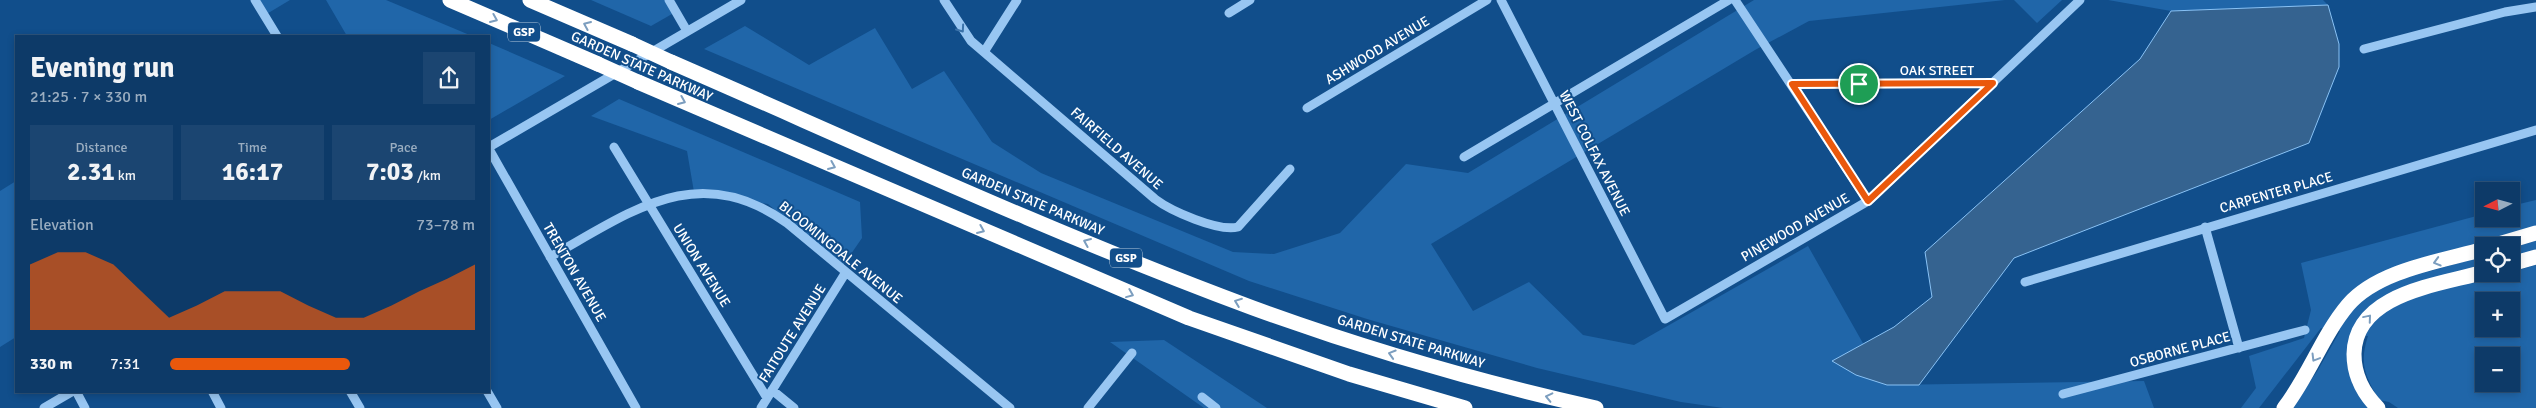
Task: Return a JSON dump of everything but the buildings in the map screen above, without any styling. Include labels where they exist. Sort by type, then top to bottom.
[{"type":"highway","name":"GARDEN STATE PARKWAY","points":[[450,0],[1189,318],[1325,366],[1465,408]]},
{"type":"highway","name":"GARDEN STATE PARKWAY","points":[[530,0],[1106,250],[1255,308],[1434,367],[1596,408]]},
{"type":"highway","points":[[2520,238],[2536,233]]},
{"type":"highway","points":[[2284,408],[2338,320],[2361,293],[2392,276],[2475,252]]},
{"type":"highway","points":[[2520,261],[2536,257]]},
{"type":"highway","points":[[2378,408],[2361,386],[2354,366],[2355,345],[2366,319],[2382,304],[2396,297],[2475,275]]},
{"type":"street","points":[[255,0],[275,35]]},
{"type":"street","points":[[669,0],[687,31]]},
{"type":"street","points":[[490,147],[740,0]]},
{"type":"street","name":"FAIRFIELD AVENUE","points":[[944,0],[963,32],[984,52],[1155,199],[1179,213],[1222,227],[1238,227],[1290,169]]},
{"type":"street","points":[[984,52],[1017,0]]},
{"type":"street","points":[[1229,12],[1250,0]]},
{"type":"street","name":"ASHWOOD AVENUE","points":[[1307,108],[1487,0]]},
{"type":"street","name":"WEST COLFAX AVENUE","points":[[1501,0],[1665,319]]},
{"type":"street","points":[[1464,157],[1729,0]]},
{"type":"street","points":[[1735,0],[1868,201]]},
{"type":"street","name":"PINEWOOD AVENUE","points":[[1665,319],[1868,201],[2080,0]]},
{"type":"street","points":[[2364,49],[2505,12],[2536,6]]},
{"type":"street","name":"OAK STREET","points":[[1792,84],[1993,83]]},
{"type":"street","name":"CARPENTER PLACE","points":[[2025,282],[2536,130]]},
{"type":"street","name":"UNION AVENUE","points":[[614,147],[648,204],[770,394],[794,408]]},
{"type":"street","name":"TRENTON AVENUE","points":[[490,150],[636,408]]},
{"type":"street","name":"BLOOMINGDALE AVENUE","points":[[550,257],[648,204],[664,198],[692,193],[721,194],[749,202],[787,223],[1010,408]]},
{"type":"street","points":[[2205,227],[2239,348]]},
{"type":"street","name":"FAITOUTE AVENUE","points":[[761,408],[846,272]]},
{"type":"street","name":"OSBORNE PLACE","points":[[2063,394],[2305,330]]},
{"type":"street","points":[[1088,408],[1132,353]]},
{"type":"street","points":[[44,408],[70,393]]},
{"type":"street","points":[[75,393],[85,408]]},
{"type":"street","points":[[213,393],[221,408]]},
{"type":"street","points":[[351,393],[360,408]]},
{"type":"street","points":[[488,393],[497,408]]},
{"type":"street","points":[[1202,397],[1216,408]]},
{"type":"shaded area","points":[[256,0],[290,0],[265,15]]},
{"type":"shaded area","points":[[326,0],[386,0],[470,35],[346,35]]},
{"type":"shaded area","points":[[591,0],[672,0],[679,10],[651,26]]},
{"type":"shaded area","points":[[1754,0],[2005,0],[1809,21],[1755,50],[1431,244],[1473,311],[1529,282],[1583,335],[1634,345],[1808,246],[1864,345],[1833,361],[1887,385],[2144,381],[2154,408],[1723,408],[1681,402],[1537,368],[1367,319],[1249,281],[704,49],[745,26],[809,65],[875,28],[912,89],[944,71],[992,142],[1041,173],[1233,252],[1274,254],[1340,233],[1406,164],[1468,173]]},
{"type":"shaded area","points":[[2014,0],[2062,0],[2037,23]]},
{"type":"shaded area","points":[[2108,0],[2323,0],[2328,5],[2171,11]]},
{"type":"shaded area","points":[[2328,5],[2339,44],[2339,67],[2309,143],[2014,258],[1919,385],[1887,385],[1856,375],[1832,361],[1894,327],[1932,297],[1925,252],[2140,59],[2171,11]]},
{"type":"shaded area","points":[[490,43],[565,76],[490,119]]},
{"type":"shaded area","points":[[619,99],[860,202],[862,238],[842,267],[768,204],[694,192],[687,151],[591,116]]},
{"type":"shaded area","points":[[15,182],[15,338],[0,347],[0,191]]},
{"type":"shaded area","points":[[2536,200],[2536,235],[2520,240],[2520,237],[2475,237],[2475,256],[2423,273],[2475,259],[2475,270],[2409,288],[2475,280],[2475,282],[2520,282],[2520,270],[2536,265],[2536,408],[2398,408],[2389,402],[2379,400],[2367,376],[2364,354],[2368,336],[2352,333],[2352,384],[2370,408],[2292,408],[2318,370],[2340,331],[2321,328],[2259,408],[2241,408],[2256,388],[2249,356],[2304,338],[2311,310],[2301,263],[2475,216],[2475,228],[2520,228],[2520,204]]},
{"type":"shaded area","points":[[2536,241],[2536,251],[2520,256],[2520,245]]},
{"type":"shaded area","points":[[1164,340],[1267,408],[1204,408],[1110,342]]},
{"type":"route","points":[[1993,83],[1868,201],[1792,84],[1859,84],[1993,83]]}]
